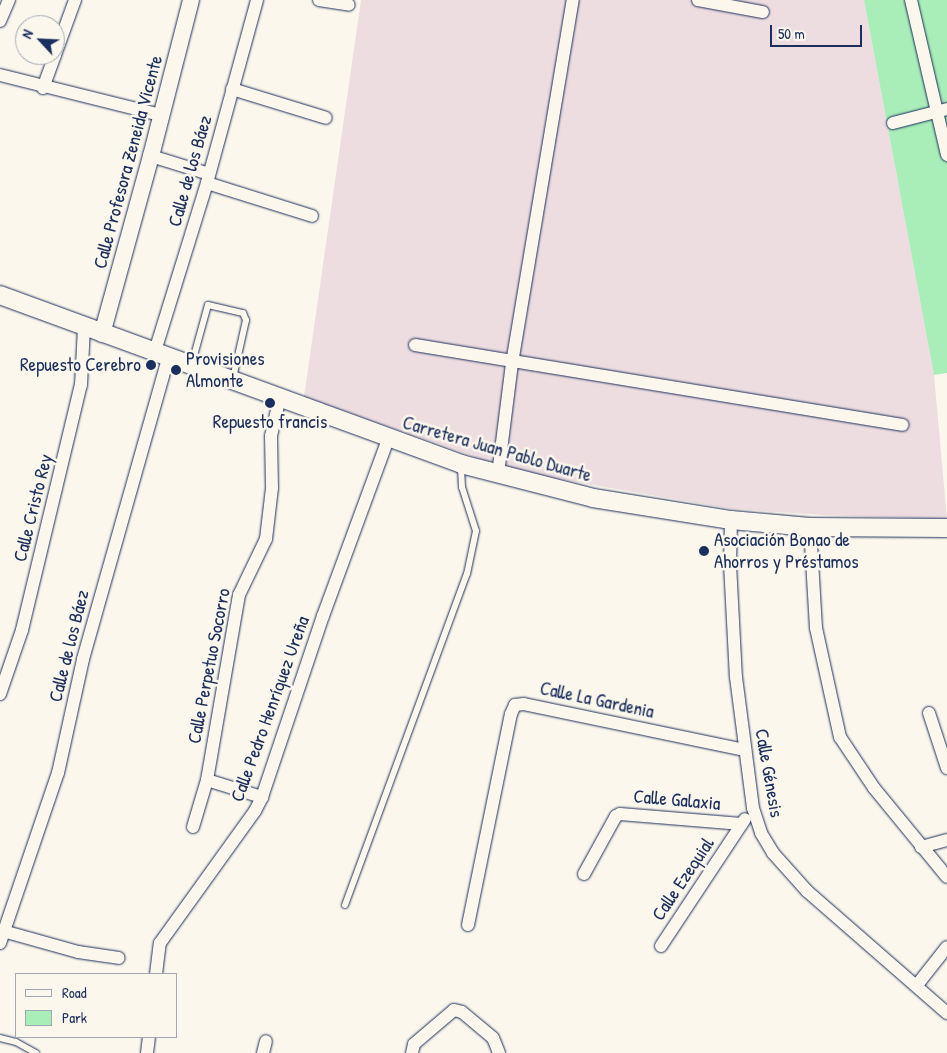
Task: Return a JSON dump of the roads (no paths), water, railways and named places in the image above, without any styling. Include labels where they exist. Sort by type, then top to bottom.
[{"type":"main road","name":"Carretera Juan Pablo Duarte","points":[[1,300],[192,364],[388,439],[461,464],[593,498],[731,520],[810,527],[947,528]]},
{"type":"street","points":[[0,21],[9,0]]},
{"type":"street","points":[[65,26],[74,0]]},
{"type":"street","name":"Calle Profesora Zeneida Vicente","points":[[102,334],[151,156],[191,0]]},
{"type":"street","name":"Calle de los Báez","points":[[2,937],[5,910],[58,773],[83,659],[208,178],[257,0]]},
{"type":"street","points":[[319,0],[349,5]]},
{"type":"street","points":[[498,474],[512,363],[573,0]]},
{"type":"street","points":[[698,0],[762,12]]},
{"type":"street","points":[[911,0],[942,111],[947,155]]},
{"type":"street","points":[[43,88],[51,65]]},
{"type":"street","points":[[0,75],[43,88],[161,115]]},
{"type":"street","points":[[232,90],[326,118]]},
{"type":"street","points":[[893,123],[942,111]]},
{"type":"street","points":[[151,156],[312,216]]},
{"type":"street","name":"Calle Cristo Rey","points":[[0,694],[22,630],[81,385],[84,327]]},
{"type":"street","points":[[415,345],[512,363],[902,425]]},
{"type":"street","name":"Calle Perpetuo Socorro","points":[[193,827],[207,780],[239,595],[266,539],[272,488],[271,436],[280,397]]},
{"type":"street","name":"Calle Pedro Henríquez Ureña","points":[[156,973],[160,943],[255,811],[262,797],[323,616],[388,439]]},
{"type":"street","name":"Calle Génesis","points":[[731,520],[730,564],[736,667],[752,808],[761,833],[773,853],[807,890],[947,1013]]},
{"type":"street","points":[[810,527],[816,628],[840,737],[874,788],[947,878]]},
{"type":"street","name":"Calle La Gardenia","points":[[468,925],[511,714],[515,705],[524,704],[745,750]]},
{"type":"street","points":[[928,713],[947,768]]},
{"type":"street","points":[[207,780],[262,797]]},
{"type":"street","name":"Calle Ezequial","points":[[661,946],[752,808]]},
{"type":"street","name":"Calle Galaxia","points":[[584,874],[616,816],[620,814],[742,824]]},
{"type":"street","points":[[921,847],[947,840]]},
{"type":"street","points":[[2,937],[119,958]]},
{"type":"street","points":[[917,985],[947,947]]},
{"type":"street","points":[[412,1053],[414,1044],[454,1010],[462,1012],[492,1038],[499,1053]]},
{"type":"street","points":[[147,1053],[149,1038]]},
{"type":"lane","points":[[192,364],[208,305],[243,313],[246,320],[232,380]]},
{"type":"lane","points":[[345,905],[467,574],[476,530],[462,487],[461,464]]},
{"type":"lane","points":[[0,1038],[16,1042],[36,1053]]},
{"type":"place","name":"Repuesto Cerebro","points":[[151,365]]},
{"type":"place","name":"Provisiones Almonte","points":[[176,370]]},
{"type":"place","name":"Repuesto francis","points":[[270,403]]},
{"type":"place","name":"Asociación Bonao de Ahorros y Préstamos","points":[[704,551]]}]
